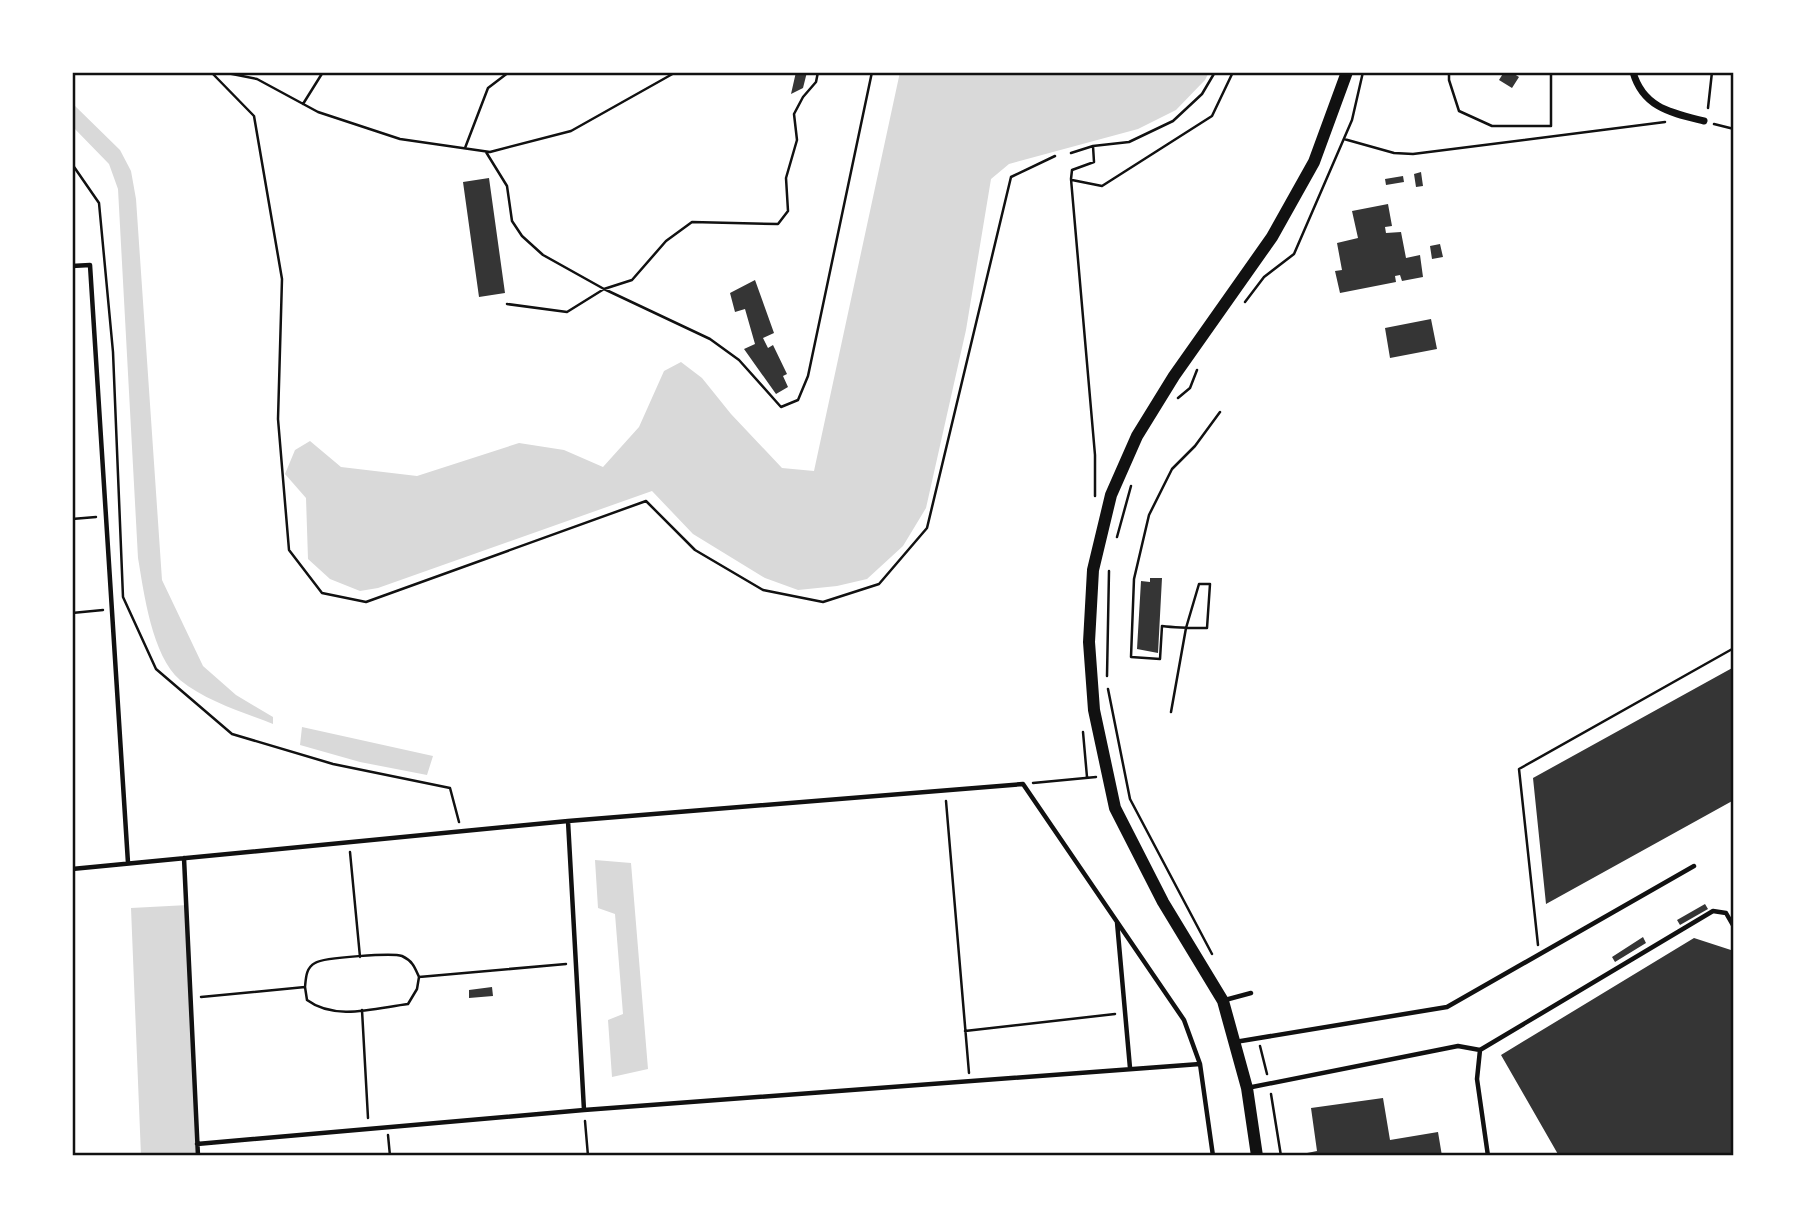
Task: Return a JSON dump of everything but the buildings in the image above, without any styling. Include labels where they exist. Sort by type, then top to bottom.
[{"type":"street","points":[[1257,1156],[1247,1087],[1223,1001],[1163,902],[1115,808],[1094,710],[1089,642],[1093,570],[1111,495],[1137,436],[1174,376],[1272,237],[1308,173],[1347,72]]},
{"type":"street","points":[[1633,72],[1643,96],[1656,105],[1704,121]]},
{"type":"lane","points":[[72,266],[90,265],[128,863]]},
{"type":"lane","points":[[72,869],[568,821],[1023,783],[1184,1020],[1200,1065],[1213,1156]]},
{"type":"lane","points":[[568,821],[584,1110]]},
{"type":"lane","points":[[184,858],[198,1156]]},
{"type":"lane","points":[[1234,1042],[1447,1007],[1694,866]]},
{"type":"lane","points":[[1247,1087],[1458,1046],[1480,1050],[1713,911],[1726,913],[1734,927]]},
{"type":"lane","points":[[1117,920],[1130,1068]]},
{"type":"lane","points":[[1223,1001],[1251,993]]},
{"type":"lane","points":[[1480,1050],[1476,1079],[1488,1156]]},
{"type":"lane","points":[[197,1144],[584,1110],[1130,1068],[1200,1065]]},
{"type":"path","points":[[211,72],[254,116],[282,279],[278,419],[289,550],[322,593],[366,602],[646,500],[695,550],[763,590],[823,602],[879,584],[928,528],[1011,177],[1055,156]]},
{"type":"path","points":[[222,72],[257,79],[318,112],[400,139],[486,152],[571,131],[676,72]]},
{"type":"path","points":[[303,104],[323,72]]},
{"type":"path","points":[[465,148],[488,88],[509,72]]},
{"type":"path","points":[[508,304],[567,312],[604,289],[632,280],[666,241],[692,222],[778,224],[788,211],[786,178],[797,140],[794,114],[803,97],[816,82],[818,72]]},
{"type":"path","points":[[486,152],[507,186],[512,221],[522,236],[543,255],[604,289],[710,339],[739,360],[781,407],[798,400],[808,376],[872,72]]},
{"type":"path","points":[[1071,153],[1093,146],[1129,142],[1173,121],[1202,94],[1215,72]]},
{"type":"path","points":[[1071,179],[1102,186],[1212,116],[1233,72]]},
{"type":"path","points":[[1241,308],[1264,277],[1294,254],[1352,120],[1363,72]]},
{"type":"path","points":[[1449,72],[1459,110],[1492,126],[1551,126],[1551,72]]},
{"type":"path","points":[[1708,108],[1712,72]]},
{"type":"path","points":[[1344,139],[1394,153],[1413,154],[1674,121],[1685,116]]},
{"type":"path","points":[[1704,121],[1734,129]]},
{"type":"path","points":[[1093,146],[1094,162],[1072,170],[1071,179],[1095,455]]},
{"type":"path","points":[[72,164],[99,203],[113,352],[123,597],[156,669],[232,734],[333,764],[450,788],[462,832]]},
{"type":"path","points":[[1174,401],[1190,388],[1198,368]]},
{"type":"path","points":[[1171,712],[1186,628],[1199,584],[1210,584],[1207,628],[1186,628],[1162,626],[1160,659],[1131,657],[1134,579],[1149,515],[1172,469],[1195,446],[1220,412]]},
{"type":"path","points":[[1116,538],[1132,484]]},
{"type":"path","points":[[72,519],[107,517]]},
{"type":"path","points":[[1109,565],[1107,685],[1130,799],[1217,962]]},
{"type":"path","points":[[72,613],[113,609]]},
{"type":"path","points":[[1539,955],[1519,769],[1734,648]]},
{"type":"path","points":[[1023,783],[1108,775]]},
{"type":"path","points":[[945,790],[970,1082]]},
{"type":"path","points":[[349,843],[360,957]]},
{"type":"path","points":[[390,954],[402,956],[412,962],[419,977],[417,989],[408,1004],[362,1010],[335,1012],[319,1009],[307,1000],[305,987],[306,973],[317,961],[390,954]]},
{"type":"path","points":[[419,977],[576,963]]},
{"type":"path","points":[[191,998],[305,987]]},
{"type":"path","points":[[362,1010],[369,1129]]},
{"type":"path","points":[[965,1031],[1125,1013]]},
{"type":"path","points":[[1255,1038],[1261,1047],[1269,1083],[1281,1156]]},
{"type":"path","points":[[584,1110],[588,1156]]},
{"type":"path","points":[[388,1127],[390,1156]]},
{"type":"shaded area","points":[[900,72],[1209,72],[1205,80],[1176,110],[1138,129],[1009,164],[991,179],[966,330],[926,508],[903,546],[867,579],[837,586],[798,590],[765,578],[693,534],[652,491],[378,588],[360,591],[330,579],[308,559],[306,498],[285,474],[295,450],[310,441],[341,467],[417,476],[519,443],[564,450],[603,467],[639,427],[664,371],[681,362],[702,378],[731,414],[782,468],[814,471]]},
{"type":"shaded area","points":[[72,103],[120,150],[131,171],[136,199],[162,580],[203,666],[236,695],[273,717],[273,724],[201,694],[180,680],[162,656],[156,640],[138,558],[118,189],[109,164],[72,126]]},
{"type":"shaded area","points":[[302,727],[433,756],[427,775],[360,762],[300,745]]},
{"type":"shaded area","points":[[595,860],[631,863],[648,1069],[612,1077],[608,1020],[623,1014],[615,914],[598,908]]},
{"type":"shaded area","points":[[188,905],[197,1156],[141,1156],[131,908]]}]
